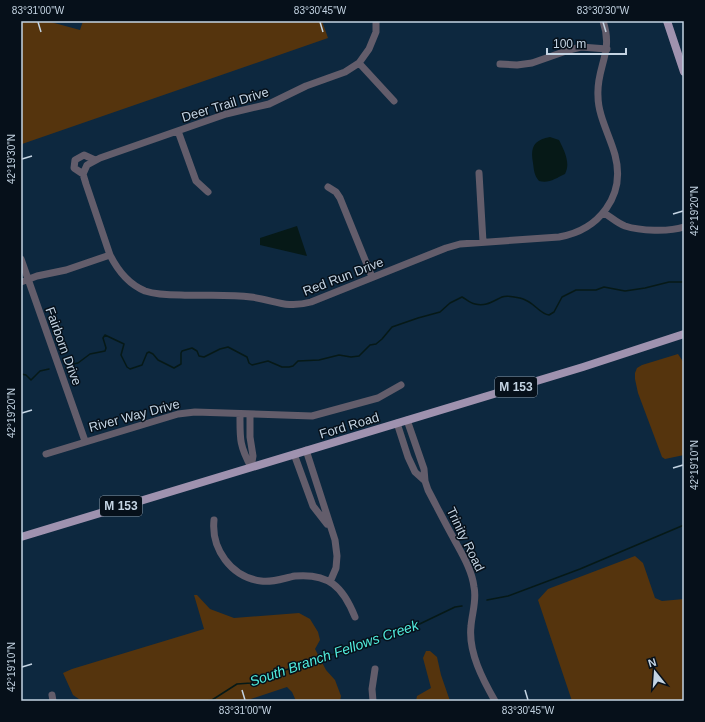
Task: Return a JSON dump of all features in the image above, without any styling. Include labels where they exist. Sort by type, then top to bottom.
[{"type":"main road","points":[[667,21],[682,61],[684,72]]},
{"type":"main road","name":"Ford Road","points":[[21,537],[585,366],[684,334]]},
{"type":"street","name":"Deer Trail Drive","points":[[84,172],[86,165],[95,160],[226,114],[254,109],[269,104],[306,86],[345,72],[359,63],[369,49],[373,41],[376,21]]},
{"type":"street","points":[[603,21],[606,33],[606,49],[598,83],[598,99],[615,156],[618,175],[614,195],[604,213],[619,223],[636,229],[668,230],[684,227]]},
{"type":"street","points":[[500,64],[516,65],[532,63],[581,47],[606,49]]},
{"type":"street","points":[[359,63],[394,101]]},
{"type":"street","points":[[178,131],[196,181],[208,192]]},
{"type":"street","name":"Deer Trail Drive","points":[[75,160],[84,155],[95,160]]},
{"type":"street","name":"Red Run Drive","points":[[75,160],[74,168],[84,172],[110,255],[119,271],[129,282],[144,291],[161,295],[243,296],[258,298],[283,305],[296,305],[311,302],[446,248],[460,244],[568,235],[588,226],[604,213]]},
{"type":"street","points":[[479,173],[483,242]]},
{"type":"street","points":[[328,187],[336,192],[340,198],[372,277]]},
{"type":"street","points":[[25,281],[66,270],[110,255]]},
{"type":"street","name":"Fairborn Drive","points":[[21,259],[25,281],[86,441]]},
{"type":"street","name":"River Way Drive","points":[[46,454],[178,414],[195,412],[308,416],[319,415],[378,398],[400,385]]},
{"type":"street","points":[[240,414],[240,440],[243,452],[251,467]]},
{"type":"street","points":[[250,414],[250,437],[253,456],[251,467]]},
{"type":"street","name":"Trinity Road","points":[[407,420],[424,469],[425,481],[428,490],[465,560],[471,575],[475,600],[471,640],[483,678],[495,701]]},
{"type":"street","name":"Trinity Road","points":[[397,423],[415,472],[425,481]]},
{"type":"street","points":[[306,450],[335,540],[337,556],[336,568],[330,582]]},
{"type":"street","points":[[294,454],[310,498],[314,506],[331,528]]},
{"type":"street","points":[[310,498],[320,495]]},
{"type":"street","points":[[214,520],[213,530],[220,554],[236,571],[249,578],[263,582],[295,576],[309,576],[330,582],[348,600],[355,617]]},
{"type":"street","points":[[373,701],[372,689],[375,669]]},
{"type":"shaded area","points":[[21,21],[47,21],[80,30],[83,21],[322,21],[328,38],[22,144]]},
{"type":"shaded area","points":[[550,137],[559,140],[566,157],[567,170],[565,174],[543,182],[539,181],[536,177],[532,153],[534,145],[537,142]]},
{"type":"shaded area","points":[[297,226],[307,256],[260,245],[260,238]]},
{"type":"shaded area","points":[[678,354],[684,363],[684,455],[665,459],[662,457],[638,393],[635,373],[637,368],[642,365]]},
{"type":"shaded area","points":[[635,556],[643,563],[655,598],[662,601],[684,599],[684,701],[572,701],[538,600],[548,589]]},
{"type":"shaded area","points":[[194,595],[197,595],[210,609],[234,618],[299,613],[310,619],[318,632],[320,640],[315,649],[326,670],[335,680],[341,696],[340,701],[296,701],[292,692],[287,687],[245,701],[82,701],[73,695],[63,673],[204,629]]},
{"type":"shaded area","points":[[426,651],[430,651],[437,657],[441,675],[450,701],[416,701],[417,696],[431,688],[423,658]]},
{"type":"waterway","points":[[68,365],[78,363],[90,354],[105,351],[106,348],[103,338],[105,335],[124,344],[121,355],[127,367],[130,369],[142,365],[147,353],[149,352],[158,360],[174,368],[181,364],[182,351],[192,348],[197,351],[199,356],[204,357],[220,349],[228,347],[247,357],[249,363],[252,365],[268,361],[282,367],[289,367],[293,366],[298,361],[319,360],[339,355],[351,357],[359,356],[370,345],[376,344],[382,339],[392,327],[440,312],[450,303],[462,297],[471,303],[483,305],[504,296],[511,296],[525,300],[545,314],[549,315],[554,312],[562,297],[576,290],[596,290],[604,287],[625,291],[669,282],[684,282]]},
{"type":"waterway","points":[[21,374],[26,375],[31,380],[40,371],[49,369]]},
{"type":"waterway","name":"South Branch Fellows Creek","points":[[487,600],[508,596],[580,569],[684,525]]},
{"type":"waterway","name":"South Branch Fellows Creek","points":[[206,701],[212,700],[237,684],[251,683],[266,675],[300,666],[310,660],[316,660],[345,652],[368,642],[405,631],[455,607],[462,606]]}]
